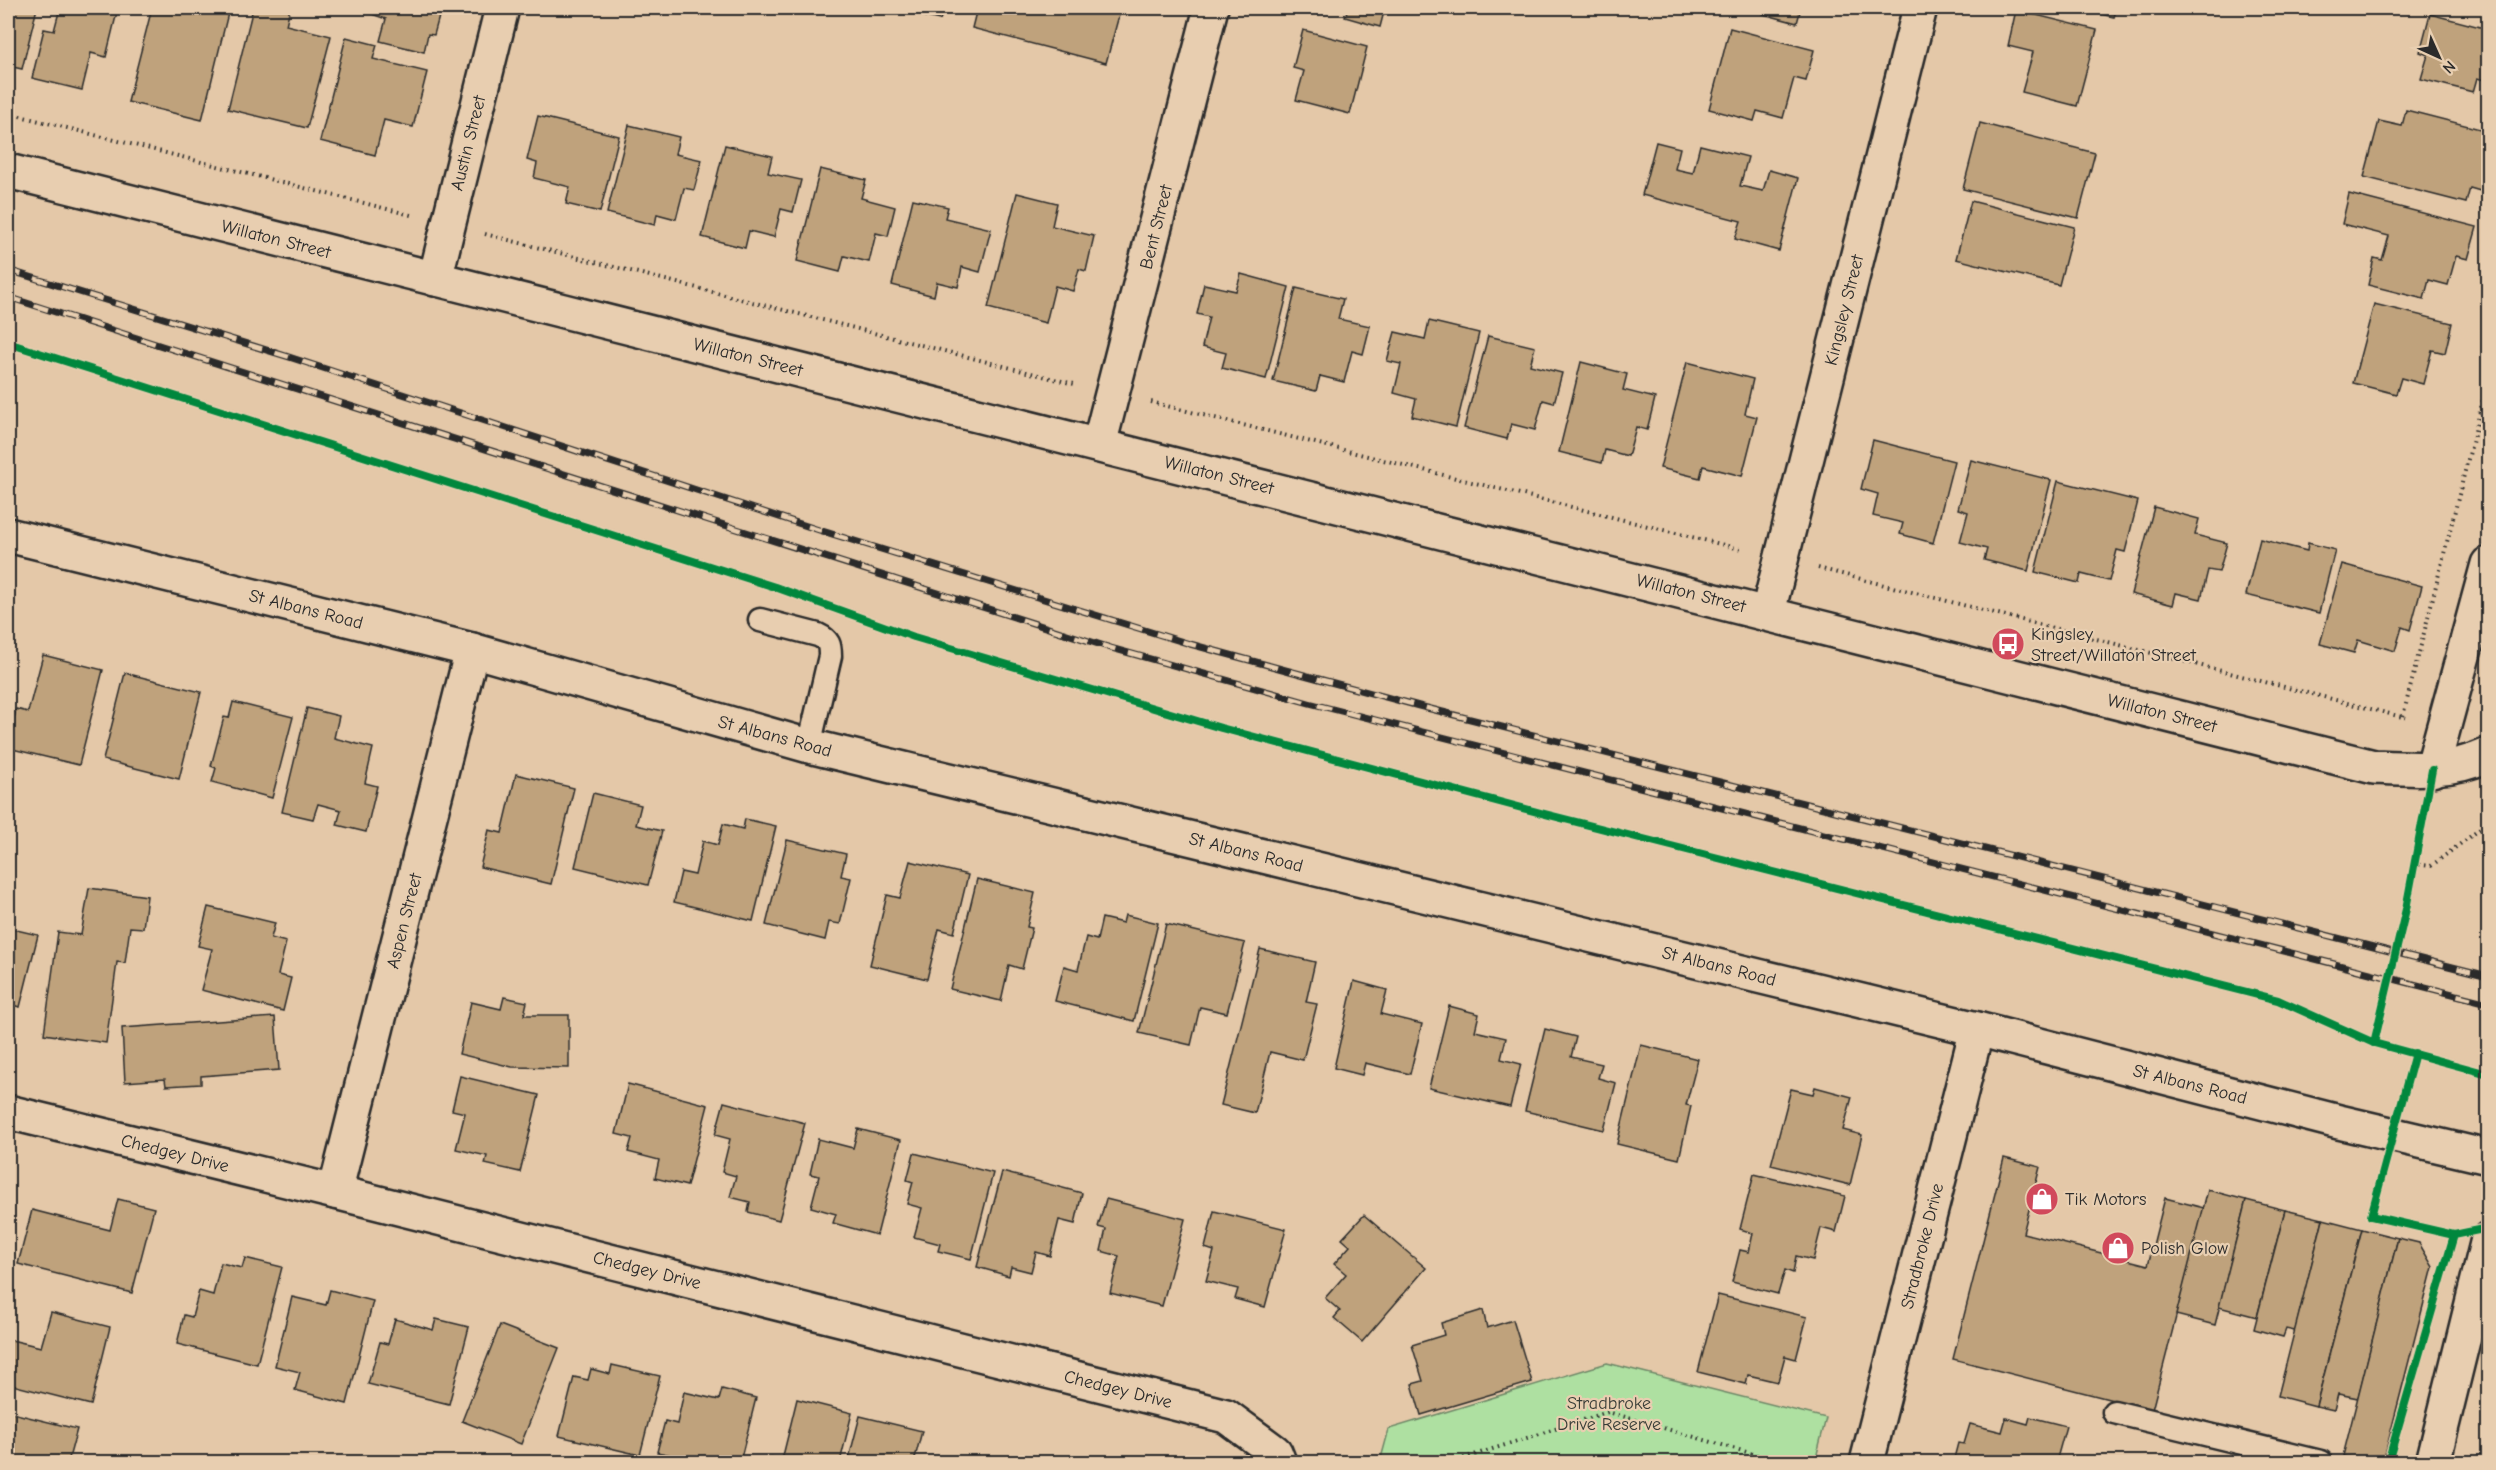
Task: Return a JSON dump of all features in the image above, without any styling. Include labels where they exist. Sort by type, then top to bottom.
[{"type":"street","name":"Austin Street","points":[[435,279],[502,8]]},
{"type":"street","name":"Bent Street","points":[[1099,445],[1114,394],[1211,8]]},
{"type":"street","name":"Kingsley Street","points":[[1768,612],[1920,8]]},
{"type":"street","name":"Willaton Street","points":[[8,171],[1768,612],[2374,767],[2432,770],[2475,761],[2488,755]]},
{"type":"street","name":"St Albans Road","points":[[8,535],[472,650],[809,746],[1977,1029],[2338,1122],[2488,1157]]},
{"type":"street","points":[[2432,770],[2488,564]]},
{"type":"street","name":"Aspen Street","points":[[335,1192],[472,650]]},
{"type":"street","name":"Stradbroke Drive","points":[[1867,1462],[1977,1029]]},
{"type":"street","name":"Chedgey Drive","points":[[8,1112],[1226,1416],[1277,1457]]},
{"type":"street","points":[[2433,1462],[2488,1239]]},
{"type":"lane","points":[[760,620],[818,635],[826,639],[830,645],[830,656],[809,746]]},
{"type":"lane","points":[[2114,1412],[2321,1462]]},
{"type":"path","points":[[8,113],[1114,394],[1189,410],[1718,544],[1782,558],[1859,580],[2403,717],[2446,725]]},
{"type":"path","points":[[2403,717],[2488,380]]},
{"type":"path","points":[[2413,864],[2430,866],[2488,823]]},
{"type":"path","points":[[2411,876],[2415,854]]},
{"type":"path","points":[[1452,1462],[1608,1412],[1781,1462]]},
{"type":"green space","name":"Stradbroke Drive Reserve","points":[[1607,1363],[1826,1418],[1815,1462],[1603,1462],[1583,1458],[1567,1462],[1380,1462],[1389,1429]]},
{"type":"building","points":[[8,8],[37,8],[22,69],[8,66]]},
{"type":"building","points":[[60,8],[118,8],[106,57],[91,53],[82,90],[32,78],[44,29],[54,31]]},
{"type":"building","points":[[152,8],[229,9],[202,120],[128,102]]},
{"type":"building","points":[[253,8],[290,8],[286,25],[331,36],[307,128],[228,109]]},
{"type":"building","points":[[355,8],[441,9],[434,35],[428,34],[424,52],[380,41],[386,19]]},
{"type":"building","points":[[888,8],[944,8],[940,20]]},
{"type":"building","points":[[977,8],[1121,8],[1106,63],[972,28]]},
{"type":"building","points":[[1348,8],[1385,8],[1380,27],[1345,17]]},
{"type":"building","points":[[1765,8],[1801,8],[1797,23],[1763,14]]},
{"type":"building","points":[[2074,8],[2117,8],[2114,17]]},
{"type":"building","points":[[2016,10],[2097,30],[2077,106],[2022,92],[2033,52],[2008,46]]},
{"type":"building","points":[[2430,14],[2488,29],[2488,81],[2477,78],[2473,92],[2421,79],[2428,55],[2420,52]]},
{"type":"building","points":[[1730,28],[1814,50],[1806,81],[1794,78],[1783,118],[1757,111],[1754,121],[1709,109]]},
{"type":"building","points":[[1303,30],[1367,47],[1350,114],[1296,100],[1304,71],[1293,68]]},
{"type":"building","points":[[346,37],[377,45],[373,59],[427,72],[413,127],[384,120],[375,155],[320,141]]},
{"type":"building","points":[[2406,110],[2488,131],[2487,193],[2470,188],[2466,203],[2364,177],[2379,121],[2402,126]]},
{"type":"building","points":[[538,116],[619,136],[600,212],[566,204],[570,187],[534,178],[537,163],[527,160]]},
{"type":"building","points":[[1980,123],[2095,153],[2078,218],[1963,189]]},
{"type":"building","points":[[629,125],[679,137],[675,154],[702,160],[694,190],[684,188],[676,219],[657,214],[655,225],[607,213]]},
{"type":"building","points":[[1656,142],[1680,148],[1675,169],[1693,173],[1700,145],[1748,157],[1740,186],[1763,191],[1769,170],[1798,178],[1779,251],[1735,239],[1741,221],[1642,195]]},
{"type":"building","points":[[725,145],[772,156],[768,173],[801,180],[793,212],[781,209],[774,237],[749,231],[745,248],[702,237]]},
{"type":"building","points":[[820,169],[866,180],[861,198],[895,207],[888,236],[876,233],[869,262],[844,256],[840,272],[797,261]]},
{"type":"building","points":[[1017,193],[1057,203],[1052,226],[1094,236],[1086,271],[1079,269],[1073,291],[1055,286],[1046,323],[988,308]]},
{"type":"building","points":[[2349,194],[2477,227],[2468,259],[2456,256],[2448,285],[2429,280],[2424,299],[2368,285],[2374,258],[2382,260],[2389,236],[2342,224]]},
{"type":"building","points":[[913,199],[948,207],[945,218],[991,229],[980,272],[962,267],[958,287],[937,282],[934,296],[892,285]]},
{"type":"building","points":[[1971,201],[2074,227],[2059,285],[1956,259]]},
{"type":"building","points":[[1241,274],[1289,287],[1266,379],[1222,368],[1226,353],[1202,347],[1209,317],[1197,314],[1204,284],[1236,291]]},
{"type":"building","points":[[1296,288],[1343,299],[1338,319],[1370,326],[1363,354],[1352,351],[1344,382],[1320,376],[1316,391],[1273,381]]},
{"type":"building","points":[[2374,304],[2452,323],[2445,353],[2432,350],[2423,384],[2401,378],[2396,394],[2353,383]]},
{"type":"building","points":[[1429,321],[1479,333],[1456,427],[1412,416],[1416,399],[1394,393],[1401,364],[1387,361],[1395,332],[1425,339]]},
{"type":"building","points":[[1488,336],[1535,347],[1530,365],[1562,373],[1554,403],[1543,400],[1535,430],[1511,424],[1507,439],[1464,428]]},
{"type":"building","points":[[1581,362],[1627,374],[1623,390],[1655,398],[1647,430],[1636,427],[1628,456],[1605,450],[1602,463],[1559,452]]},
{"type":"building","points":[[1687,362],[1753,379],[1745,414],[1757,417],[1742,476],[1703,466],[1700,478],[1660,468]]},
{"type":"building","points":[[1873,440],[1954,461],[1933,543],[1900,534],[1903,523],[1873,516],[1878,494],[1861,489]]},
{"type":"building","points":[[1971,460],[2051,480],[2028,571],[1984,560],[1987,549],[1960,542],[1968,512],[1958,509]]},
{"type":"building","points":[[2058,481],[2138,501],[2125,552],[2117,550],[2109,581],[2081,574],[2079,583],[2035,572]]},
{"type":"building","points":[[2154,507],[2199,519],[2195,535],[2227,543],[2219,572],[2208,570],[2201,599],[2176,593],[2173,605],[2131,594]]},
{"type":"building","points":[[2260,539],[2307,551],[2308,543],[2335,550],[2319,613],[2246,595]]},
{"type":"building","points":[[2342,564],[2422,586],[2410,630],[2402,627],[2395,651],[2358,640],[2354,653],[2320,644]]},
{"type":"building","points":[[43,655],[103,670],[79,765],[8,748],[16,709],[28,712]]},
{"type":"building","points":[[125,673],[201,692],[179,779],[103,760]]},
{"type":"building","points":[[233,702],[293,717],[272,798],[212,782],[216,768],[211,766],[224,717],[229,718]]},
{"type":"building","points":[[307,708],[339,716],[334,738],[373,748],[365,783],[377,786],[366,832],[337,825],[341,810],[318,804],[313,819],[282,812]]},
{"type":"building","points":[[516,774],[574,788],[551,884],[480,867],[489,830],[502,833]]},
{"type":"building","points":[[593,793],[641,805],[636,825],[662,831],[648,885],[575,867]]},
{"type":"building","points":[[745,819],[776,826],[753,921],[674,902],[681,872],[695,875],[703,841],[718,845],[723,824],[743,829]]},
{"type":"building","points":[[787,840],[846,854],[841,876],[851,878],[840,924],[829,922],[825,940],[766,925]]},
{"type":"building","points":[[910,861],[968,875],[954,933],[939,929],[927,979],[870,965],[887,895],[900,898]]},
{"type":"building","points":[[977,879],[1035,893],[1027,927],[1032,928],[1022,969],[1009,965],[1001,1001],[950,989]]},
{"type":"building","points":[[89,888],[147,896],[143,928],[130,927],[125,963],[117,962],[106,1043],[44,1034],[58,932],[81,935]]},
{"type":"building","points":[[208,907],[275,923],[271,938],[286,942],[278,975],[291,978],[283,1011],[201,990],[212,949],[198,946]]},
{"type":"building","points":[[1125,915],[1158,923],[1134,1021],[1055,1001],[1064,966],[1078,970],[1086,937],[1097,940],[1102,918],[1123,923]]},
{"type":"building","points":[[1166,924],[1245,943],[1227,1013],[1200,1007],[1191,1045],[1139,1033]]},
{"type":"building","points":[[8,928],[38,935],[20,1007],[8,1004]]},
{"type":"building","points":[[1260,949],[1315,962],[1306,1002],[1317,1004],[1303,1060],[1270,1052],[1255,1113],[1221,1105]]},
{"type":"building","points":[[1354,981],[1387,990],[1381,1014],[1422,1024],[1410,1074],[1365,1063],[1362,1075],[1334,1068]]},
{"type":"building","points":[[504,997],[527,1002],[524,1015],[569,1015],[569,1068],[512,1067],[459,1054],[471,1002],[501,1009]]},
{"type":"building","points":[[1449,1006],[1479,1014],[1475,1031],[1506,1038],[1501,1059],[1521,1064],[1510,1107],[1429,1088]]},
{"type":"building","points":[[275,1017],[279,1070],[201,1076],[201,1084],[166,1086],[165,1079],[125,1082],[122,1028]]},
{"type":"building","points":[[1545,1029],[1576,1037],[1571,1057],[1602,1064],[1598,1078],[1616,1083],[1604,1130],[1525,1111]]},
{"type":"building","points":[[1641,1045],[1698,1059],[1686,1105],[1691,1106],[1679,1159],[1617,1144]]},
{"type":"building","points":[[460,1076],[539,1095],[520,1172],[485,1164],[487,1156],[456,1149],[465,1113],[452,1110]]},
{"type":"building","points":[[628,1084],[708,1105],[687,1186],[655,1178],[659,1160],[628,1152],[632,1138],[616,1134]]},
{"type":"building","points":[[1815,1087],[1852,1097],[1843,1130],[1862,1135],[1850,1185],[1771,1165],[1791,1089],[1813,1094]]},
{"type":"building","points":[[724,1102],[805,1123],[779,1220],[748,1212],[750,1202],[730,1197],[736,1176],[722,1172],[730,1139],[715,1135]]},
{"type":"building","points":[[858,1129],[901,1140],[877,1235],[833,1223],[836,1214],[811,1207],[819,1176],[810,1174],[818,1139],[853,1148]]},
{"type":"building","points":[[914,1153],[993,1173],[971,1259],[938,1251],[940,1244],[914,1237],[922,1208],[907,1204],[913,1182],[907,1180]]},
{"type":"building","points":[[2004,1158],[2040,1167],[2023,1233],[2148,1265],[2165,1198],[2204,1208],[2152,1410],[1953,1359]]},
{"type":"building","points":[[1002,1172],[1082,1193],[1075,1224],[1059,1220],[1050,1256],[1036,1252],[1031,1272],[1011,1267],[1009,1276],[977,1267]]},
{"type":"building","points":[[1754,1174],[1845,1196],[1836,1232],[1821,1228],[1813,1260],[1796,1256],[1793,1273],[1785,1270],[1778,1294],[1732,1282],[1740,1250],[1749,1252],[1753,1233],[1740,1229]]},
{"type":"building","points":[[2208,1190],[2246,1200],[2215,1325],[2176,1315]]},
{"type":"building","points":[[118,1199],[154,1208],[132,1293],[18,1264],[32,1210],[110,1230]]},
{"type":"building","points":[[1106,1199],[1185,1219],[1162,1306],[1110,1293],[1119,1256],[1101,1251],[1106,1229],[1098,1227]]},
{"type":"building","points":[[2246,1200],[2285,1210],[2257,1317],[2219,1307]]},
{"type":"building","points":[[2285,1210],[2323,1219],[2295,1331],[2286,1329],[2283,1337],[2254,1329]]},
{"type":"building","points":[[1214,1211],[1286,1229],[1265,1307],[1235,1299],[1238,1289],[1206,1281],[1214,1251],[1205,1248]]},
{"type":"building","points":[[1364,1215],[1426,1268],[1362,1342],[1334,1318],[1340,1311],[1325,1298],[1346,1274],[1334,1264],[1350,1246],[1342,1239]]},
{"type":"building","points":[[2323,1219],[2362,1229],[2316,1406],[2278,1396]]},
{"type":"building","points":[[2362,1229],[2398,1238],[2358,1398],[2338,1394],[2334,1410],[2316,1406]]},
{"type":"building","points":[[2398,1238],[2419,1243],[2433,1267],[2383,1462],[2368,1462],[2343,1456]]},
{"type":"building","points":[[245,1258],[282,1267],[257,1364],[177,1344],[184,1315],[192,1317],[199,1291],[213,1295],[221,1263],[242,1268]]},
{"type":"building","points":[[330,1290],[373,1301],[347,1404],[295,1390],[300,1372],[275,1366],[292,1297],[326,1305]]},
{"type":"building","points":[[1718,1295],[1807,1317],[1796,1359],[1785,1356],[1778,1382],[1748,1375],[1746,1384],[1698,1372]]},
{"type":"building","points":[[1483,1310],[1487,1328],[1513,1320],[1532,1382],[1421,1415],[1412,1384],[1423,1381],[1412,1345],[1444,1335],[1441,1323]]},
{"type":"building","points":[[51,1312],[110,1327],[91,1405],[8,1384],[8,1351],[11,1340],[41,1347]]},
{"type":"building","points":[[395,1319],[433,1330],[436,1319],[469,1327],[449,1404],[368,1384],[380,1342],[388,1344]]},
{"type":"building","points":[[500,1325],[559,1348],[521,1444],[462,1421]]},
{"type":"building","points":[[612,1365],[660,1376],[640,1455],[559,1436],[574,1377],[588,1380],[591,1369],[610,1374]]},
{"type":"building","points":[[722,1389],[756,1398],[740,1462],[685,1462],[686,1458],[657,1452],[665,1421],[677,1424],[684,1392],[719,1400]]},
{"type":"building","points":[[797,1399],[852,1413],[840,1462],[770,1462],[771,1457],[782,1460]]},
{"type":"building","points":[[8,1412],[77,1429],[68,1462],[8,1462]]},
{"type":"building","points":[[860,1416],[922,1431],[914,1462],[848,1462]]},
{"type":"building","points":[[2030,1417],[2066,1426],[2056,1462],[1953,1462],[1958,1443],[1964,1444],[1970,1424],[2002,1432],[2006,1418],[2028,1424]]},
{"type":"railway","points":[[8,270],[289,357],[819,530],[1190,644],[1419,706],[2488,976]]},
{"type":"railway","points":[[8,297],[1111,648],[1309,703],[2488,1003]]},
{"type":"cycle path","points":[[8,343],[775,587],[914,637],[1221,728],[1541,813],[2278,1000],[2374,1043],[2488,1074]]},
{"type":"cycle path","points":[[2374,1043],[2406,909],[2432,770]]},
{"type":"cycle path","points":[[2415,1053],[2371,1216],[2454,1235]]},
{"type":"cycle path","points":[[2388,1462],[2454,1235],[2488,1228]]},
{"type":"place","name":"Kingsley Street/Willaton Street","points":[[2008,644]]},
{"type":"place","name":"Tik Motors","points":[[2042,1199]]},
{"type":"place","name":"Polish Glow","points":[[2118,1248]]}]
